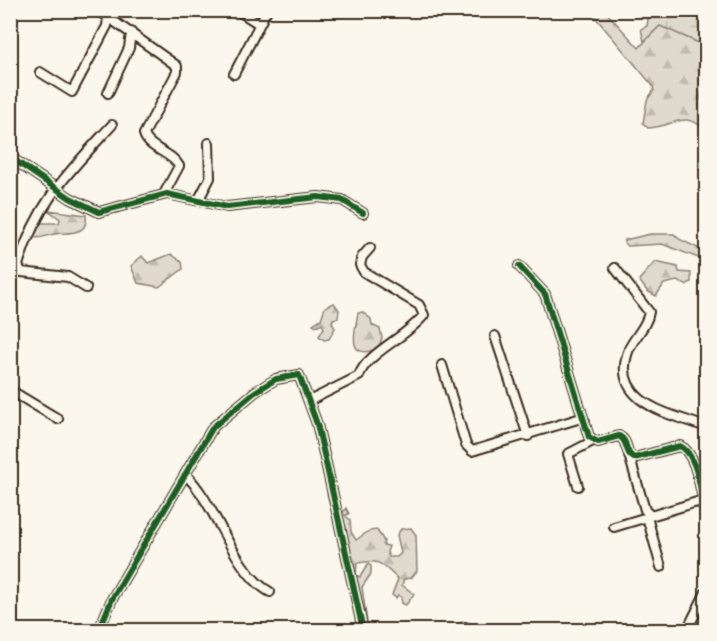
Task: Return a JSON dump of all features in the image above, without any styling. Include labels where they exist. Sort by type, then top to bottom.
[{"type":"street","points":[[98,10],[177,66],[177,72],[144,134],[148,141],[172,156],[179,166],[164,194]]},
{"type":"street","points":[[237,10],[259,24]]},
{"type":"street","points":[[234,74],[267,10]]},
{"type":"street","points":[[40,72],[72,92],[107,26],[108,16]]},
{"type":"street","points":[[108,93],[129,48],[131,32]]},
{"type":"street","points":[[86,288],[68,277],[21,272],[18,267],[33,224],[55,187],[112,125]]},
{"type":"street","points":[[199,199],[210,178],[207,158],[209,144]]},
{"type":"street","points":[[10,157],[55,187],[99,212],[164,194],[199,199],[227,207],[318,197],[342,200],[363,213]]},
{"type":"street","points":[[309,401],[358,376],[362,365],[408,333],[424,315],[419,304],[364,273],[360,265],[362,257],[370,248]]},
{"type":"street","points":[[519,266],[544,294],[593,441]]},
{"type":"street","points":[[615,268],[649,312],[629,349],[626,363],[631,388],[640,400],[653,408],[706,427]]},
{"type":"street","points":[[495,336],[528,436]]},
{"type":"street","points":[[442,365],[468,449],[477,451],[581,418],[585,421]]},
{"type":"street","points":[[99,630],[112,599],[213,427],[255,392],[276,379],[300,375],[309,401],[348,555],[363,630]]},
{"type":"street","points":[[10,390],[58,418]]},
{"type":"street","points":[[578,486],[568,454],[593,441],[619,435],[625,441],[649,517],[661,567]]},
{"type":"street","points":[[628,454],[634,458],[680,446],[684,448],[692,460],[706,508]]},
{"type":"street","points":[[185,474],[206,497],[213,515],[257,584],[270,592]]},
{"type":"street","points":[[614,527],[697,502],[706,508]]},
{"type":"street","points":[[687,630],[706,591]]},
{"type":"street","points":[[458,630],[465,627],[471,630]]},
{"type":"green space","points":[[590,11],[605,11],[639,48],[660,25],[706,46],[706,130],[698,124],[684,120],[648,128],[643,123],[647,100],[654,90],[653,86]]},
{"type":"green space","points":[[649,11],[667,11],[669,16],[680,15],[680,11],[706,16],[706,46],[660,26],[644,41],[641,29],[647,26]]},
{"type":"green space","points":[[48,210],[86,215],[86,222],[84,227],[77,232],[41,238],[32,237],[41,223],[59,223],[60,219]]},
{"type":"green space","points":[[650,234],[674,234],[679,239],[706,252],[706,261],[662,244],[628,246],[624,243],[625,240]]},
{"type":"green space","points":[[171,254],[182,262],[183,269],[159,287],[138,283],[131,266],[142,256],[148,263]]},
{"type":"green space","points":[[655,262],[678,267],[679,272],[691,273],[691,282],[686,285],[677,281],[664,284],[656,296],[647,291],[639,280]]},
{"type":"green space","points":[[334,303],[339,310],[338,318],[333,319],[332,323],[335,328],[329,339],[324,340],[319,336],[324,328],[322,324],[316,326],[313,324],[321,319],[325,307]]},
{"type":"green space","points":[[362,312],[371,319],[372,325],[380,329],[382,338],[378,349],[368,352],[356,348],[354,342],[358,313]]},
{"type":"green space","points":[[346,508],[349,514],[345,515],[350,520],[351,532],[356,540],[369,531],[377,530],[384,541],[383,545],[389,546],[387,552],[389,557],[397,557],[401,553],[397,535],[401,529],[411,528],[416,535],[417,571],[411,578],[404,579],[402,585],[414,594],[406,605],[402,604],[401,597],[398,595],[396,598],[392,595],[398,579],[384,566],[376,562],[357,563],[356,575],[360,577],[368,564],[371,566],[371,574],[362,587],[368,630],[360,630],[339,519]]},
{"type":"cycle path","points":[[10,157],[70,198],[99,212],[167,194],[227,207],[318,197],[342,200],[363,213]]},
{"type":"cycle path","points":[[519,266],[545,294],[589,437],[598,442],[619,436],[634,458],[680,446],[686,450],[694,464],[705,506]]},
{"type":"cycle path","points":[[99,630],[112,599],[213,427],[255,392],[276,379],[299,375],[317,424],[363,630]]}]
